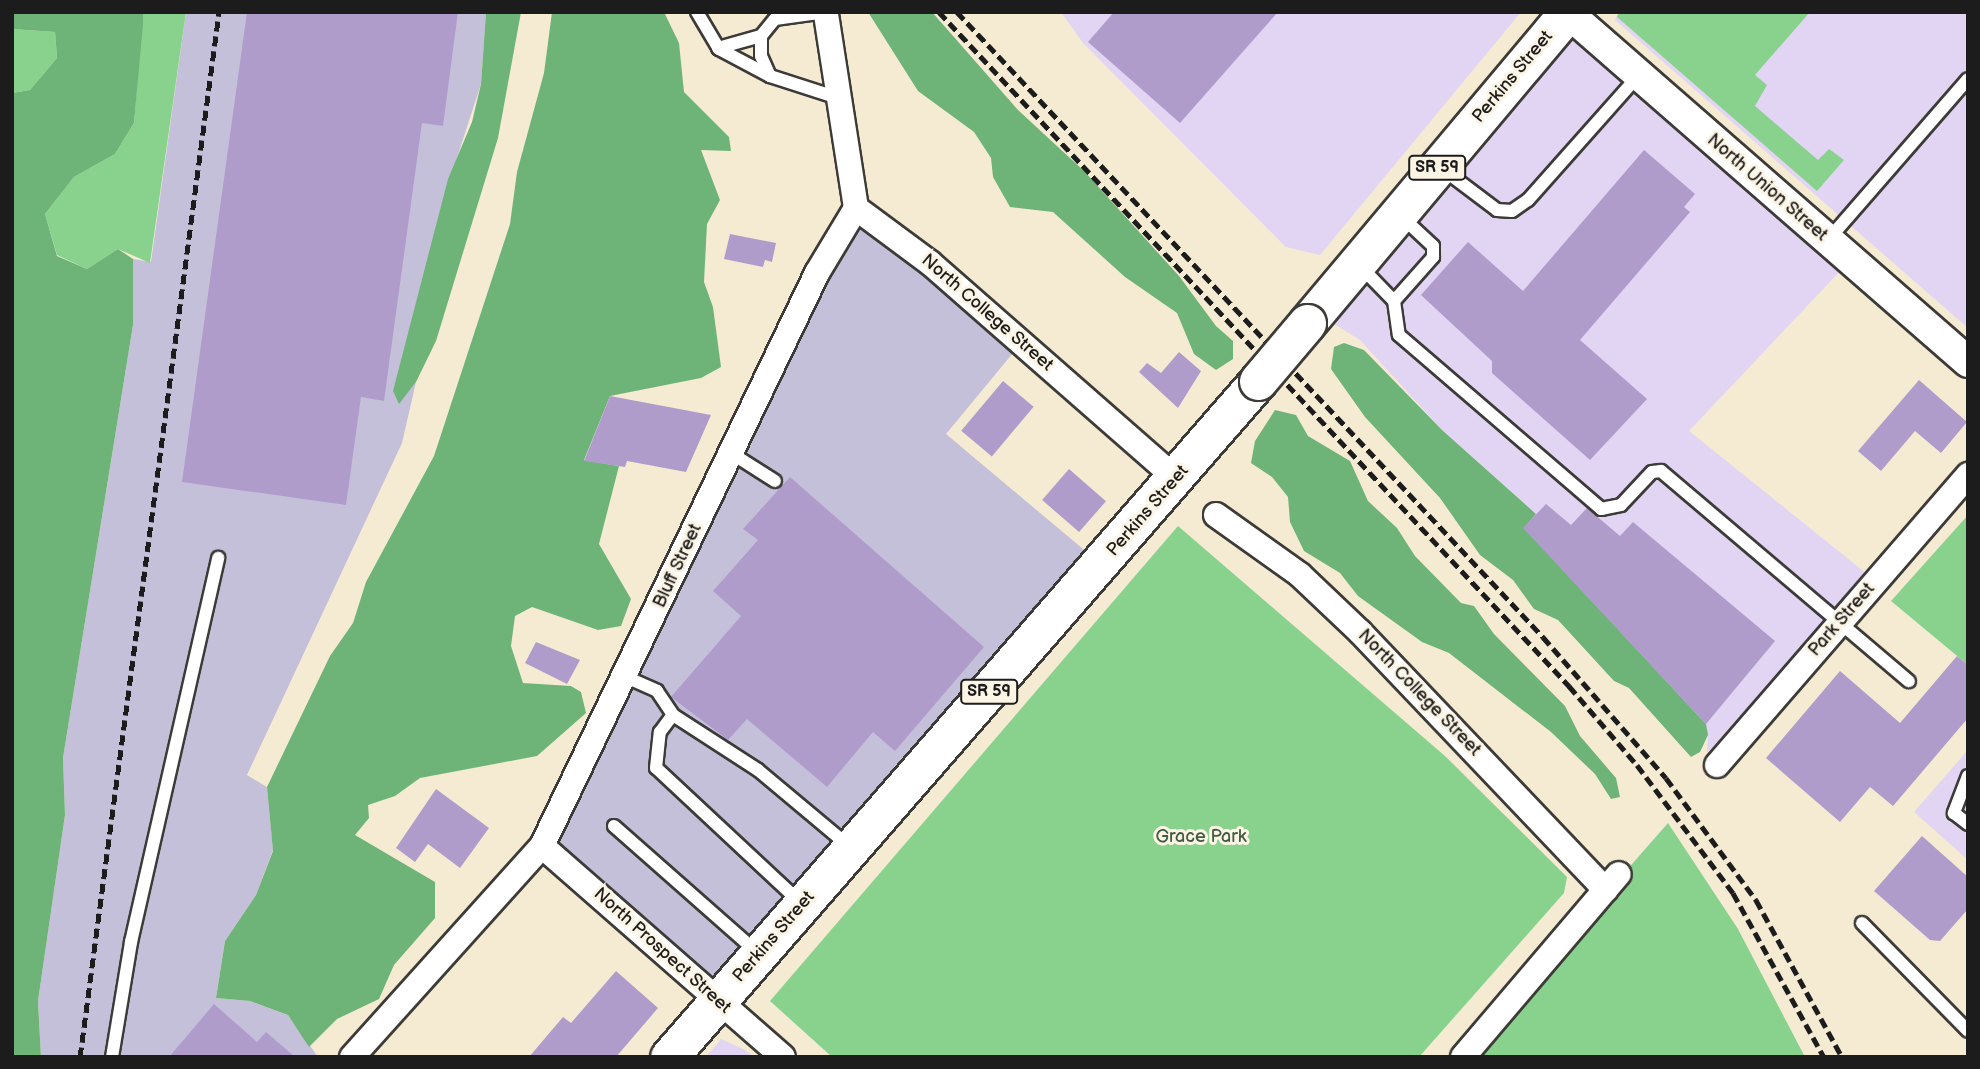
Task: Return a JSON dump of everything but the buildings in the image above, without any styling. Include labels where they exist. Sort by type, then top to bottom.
[{"type":"main road","name":"Perkins Street","points":[[718,1000],[1177,479],[1568,12]]},
{"type":"main road","name":"SR 59","points":[[669,1057],[718,1000]]},
{"type":"street","name":"North Union Street","points":[[1568,12],[1968,362]]},
{"type":"street","points":[[826,13],[856,208]]},
{"type":"street","name":"Bluff Street","points":[[352,1057],[542,845],[626,677],[817,274],[856,208]]},
{"type":"street","name":"North College Street","points":[[856,208],[930,263],[1177,479]]},
{"type":"street","name":"Park Street","points":[[1717,765],[1968,475]]},
{"type":"street","name":"North College Street","points":[[1216,515],[1300,575],[1612,882],[1463,1057]]},
{"type":"street","name":"North Prospect Street","points":[[542,845],[783,1057]]},
{"type":"lane","points":[[696,12],[718,48],[770,76],[841,99]]},
{"type":"lane","points":[[718,48],[761,36],[775,19],[826,13]]},
{"type":"lane","points":[[761,36],[761,56],[770,76]]},
{"type":"lane","points":[[1439,166],[1497,210],[1512,211],[1528,200],[1639,75]]},
{"type":"lane","points":[[1828,241],[1968,79]]},
{"type":"lane","points":[[1394,300],[1433,257],[1433,246],[1399,214]]},
{"type":"lane","points":[[1357,263],[1394,300],[1399,335],[1601,509],[1621,505],[1652,472],[1661,471],[1909,681]]},
{"type":"lane","points":[[731,453],[775,481]]},
{"type":"lane","points":[[112,1057],[131,943],[218,558]]},
{"type":"lane","points":[[626,677],[657,691],[673,715],[758,770],[852,848]]},
{"type":"lane","points":[[673,715],[660,732],[656,768],[802,904]]},
{"type":"lane","points":[[1968,776],[1954,813],[1968,824]]},
{"type":"lane","points":[[614,826],[759,954]]},
{"type":"lane","points":[[1861,922],[1968,1031]]},
{"type":"shaded area","points":[[186,12],[486,12],[481,84],[441,207],[399,403],[416,382],[402,443],[247,775],[267,787],[273,850],[256,895],[225,941],[216,998],[250,1001],[288,1015],[318,1057],[41,1057],[38,1001],[65,815],[63,758],[133,325],[133,259],[151,262]]},
{"type":"shaded area","points":[[1061,12],[1521,12],[1320,255],[1286,247],[1083,43]]},
{"type":"shaded area","points":[[1619,12],[1968,12],[1968,328],[1615,20]]},
{"type":"shaded area","points":[[1566,23],[1843,268],[1689,431],[1872,578],[1707,753],[1708,735],[1523,528],[1536,514],[1442,430],[1360,340],[1326,319]]},
{"type":"shaded area","points":[[857,219],[1018,347],[946,434],[1095,559],[716,986],[552,845]]},
{"type":"shaded area","points":[[1968,750],[1968,860],[1914,812]]},
{"type":"shaded area","points":[[721,1039],[745,1050],[754,1057],[706,1057]]},
{"type":"green space","points":[[12,12],[143,12],[134,123],[115,154],[74,177],[45,214],[57,256],[87,269],[118,249],[133,259],[133,325],[63,758],[65,815],[38,1001],[41,1057],[12,1057],[12,93],[30,90],[57,58],[55,32],[12,29]]},
{"type":"green space","points":[[143,12],[186,12],[150,263],[118,249],[87,269],[57,255],[45,214],[74,177],[115,154],[134,123]]},
{"type":"green space","points":[[486,12],[521,12],[498,138],[436,341],[416,382],[399,404],[393,391],[448,179],[472,122],[481,84]]},
{"type":"green space","points":[[552,12],[664,12],[679,43],[684,92],[729,137],[731,151],[701,150],[720,200],[707,224],[704,282],[713,307],[721,367],[701,378],[610,396],[584,460],[619,466],[599,544],[631,599],[621,626],[598,630],[532,607],[515,616],[511,646],[523,683],[571,686],[581,692],[586,713],[537,756],[420,778],[395,796],[368,805],[369,818],[355,835],[435,882],[435,918],[394,965],[379,999],[337,1019],[309,1047],[288,1015],[250,1001],[216,998],[225,941],[256,895],[273,851],[267,787],[330,656],[353,623],[366,582],[434,456],[510,224],[517,172],[544,73]]},
{"type":"green space","points":[[868,12],[932,12],[1018,110],[1084,171],[1179,276],[1216,326],[1233,341],[1233,359],[1216,370],[1194,354],[1177,313],[1125,277],[1053,212],[1010,207],[993,177],[991,158],[974,132],[918,91]]},
{"type":"green space","points":[[1619,12],[1810,12],[1755,75],[1767,85],[1755,106],[1818,160],[1829,149],[1844,160],[1817,191],[1617,17]]},
{"type":"green space","points":[[12,29],[55,32],[57,58],[30,90],[12,93]]},
{"type":"green space","points":[[1344,343],[1364,350],[1442,430],[1536,514],[1524,528],[1706,724],[1708,735],[1700,752],[1691,757],[1629,688],[1614,681],[1558,620],[1534,609],[1513,580],[1480,555],[1440,498],[1365,417],[1331,369],[1334,347]]},
{"type":"green space","points":[[1275,410],[1296,415],[1308,436],[1350,461],[1368,501],[1397,528],[1415,556],[1461,603],[1474,606],[1494,634],[1565,706],[1580,736],[1616,778],[1620,797],[1611,799],[1595,774],[1551,732],[1449,653],[1422,642],[1358,596],[1340,573],[1304,551],[1290,522],[1288,497],[1272,477],[1251,463],[1255,441]]},
{"type":"green space","points":[[1968,515],[1968,665],[1891,601]]},
{"type":"green space","name":"Grace Park","points":[[1178,526],[1445,756],[1567,877],[1564,893],[1419,1057],[832,1057],[770,1001]]},
{"type":"green space","points":[[1668,823],[1738,929],[1805,1057],[1463,1057]]},
{"type":"railway","points":[[80,1057],[219,12]]},
{"type":"railway","points":[[939,12],[1569,686],[1637,765],[1733,893],[1824,1057]]},
{"type":"railway","points":[[957,12],[1543,637],[1666,778],[1756,900],[1842,1057]]}]
